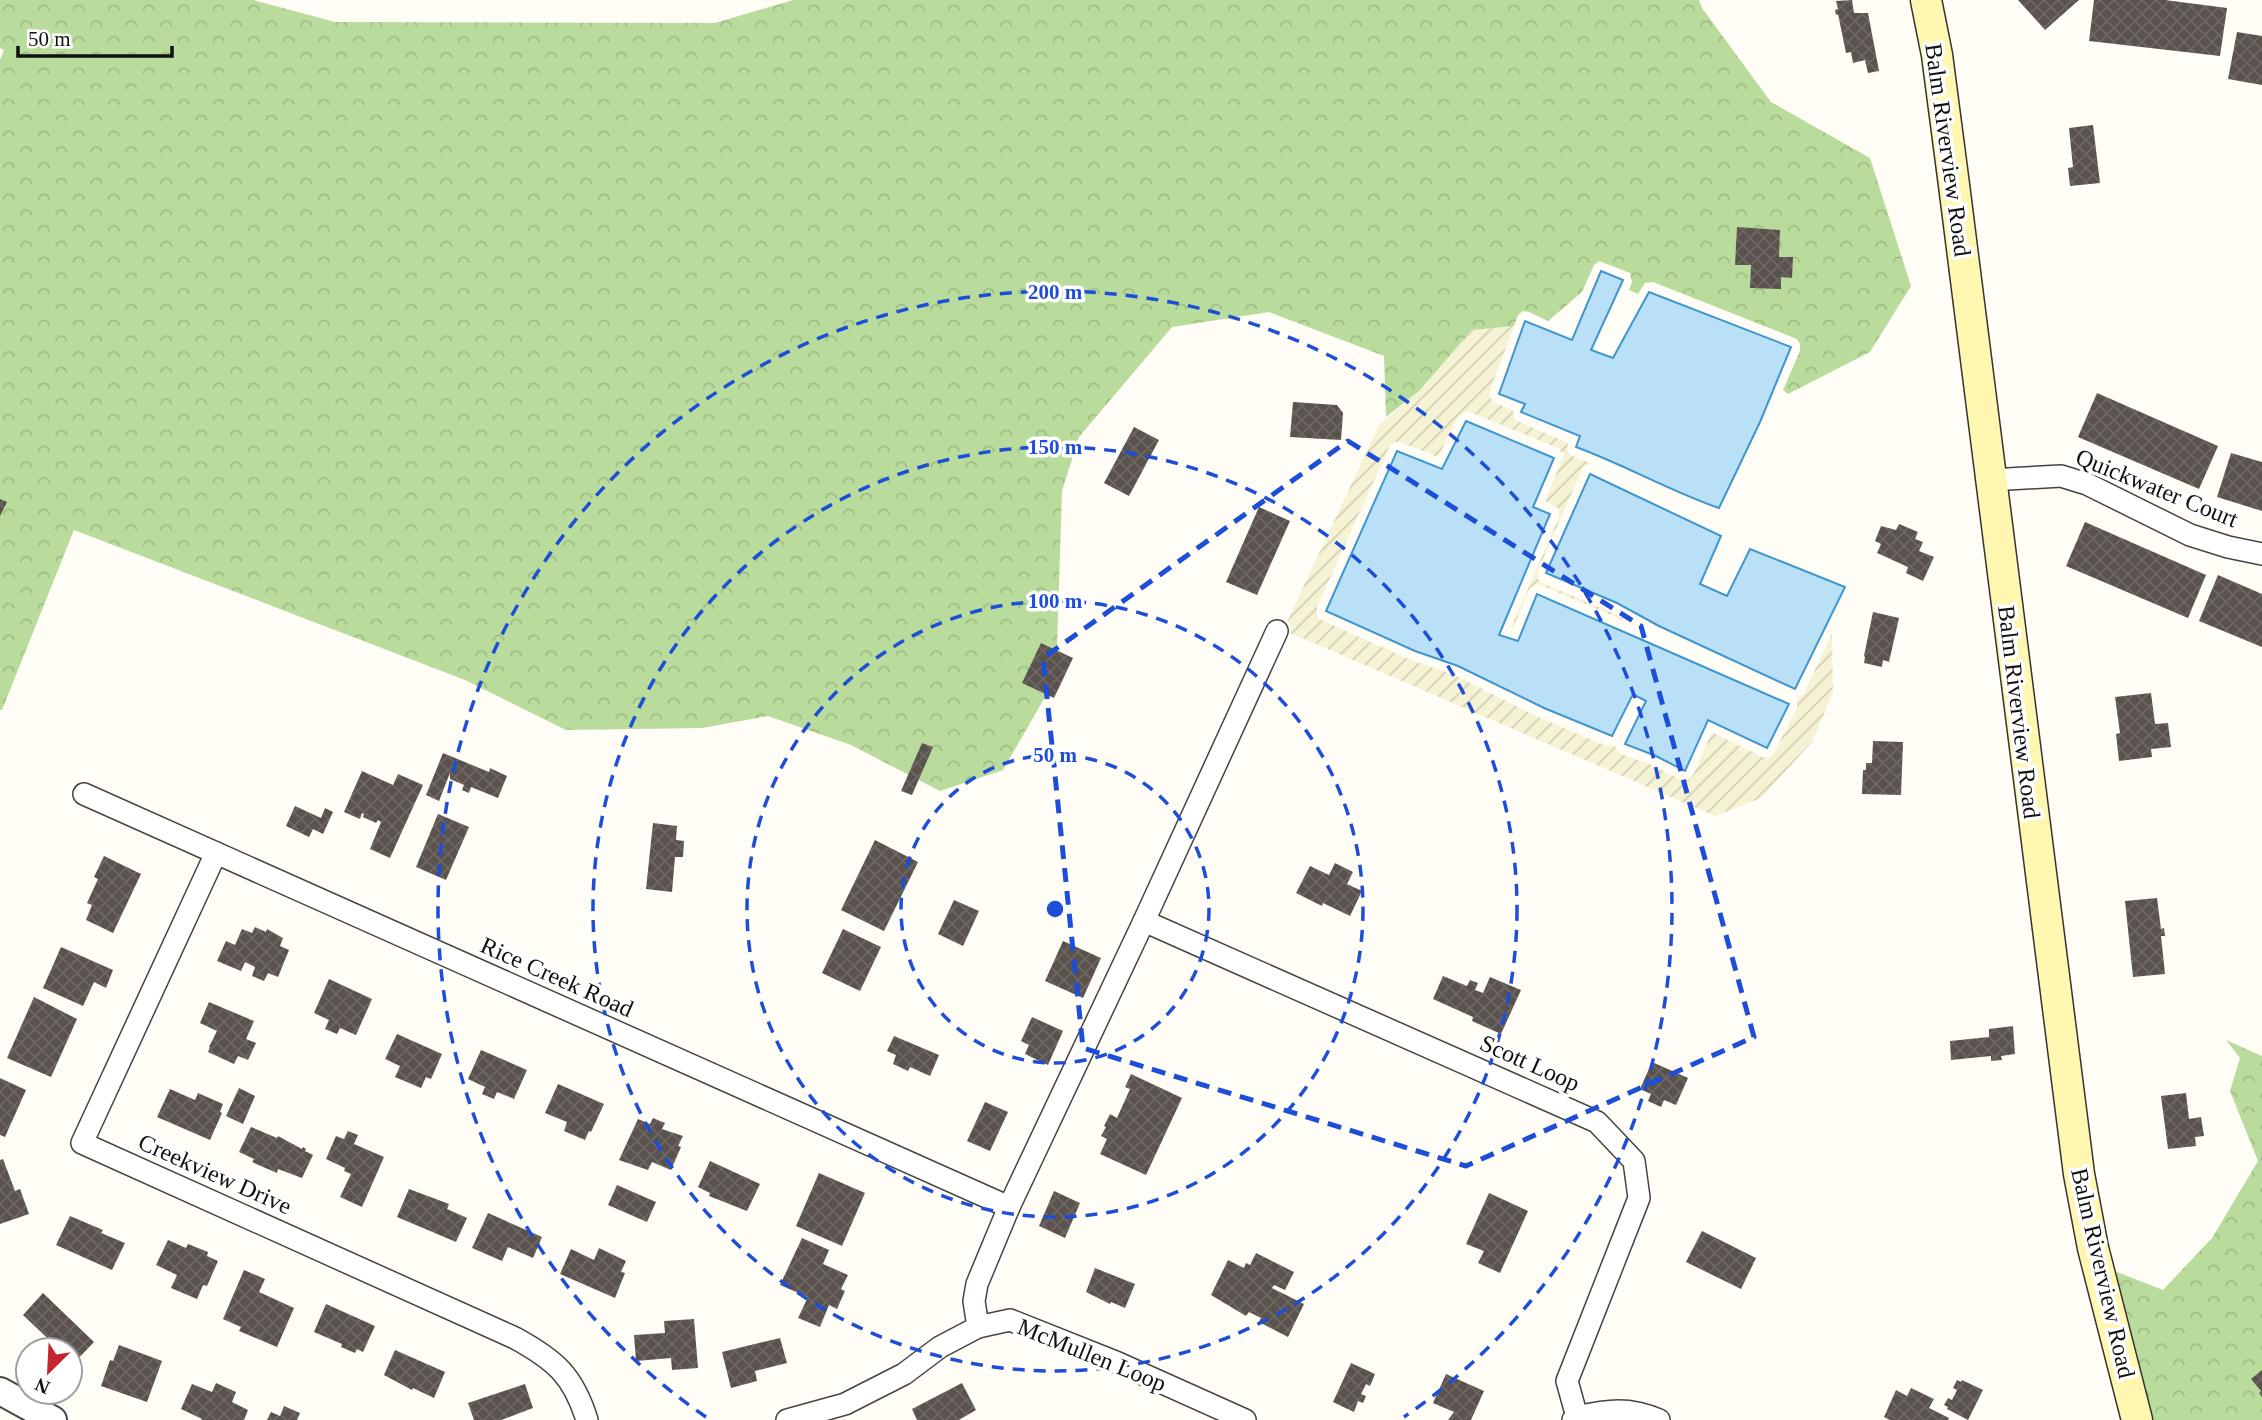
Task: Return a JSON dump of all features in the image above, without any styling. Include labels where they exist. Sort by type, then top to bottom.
[{"type":"main road","name":"Balm Riverview Road","points":[[1926,0],[1937,55],[2079,1174],[2093,1248],[2137,1420]]},
{"type":"street","name":"Quickwater Court","points":[[1990,480],[2061,476],[2100,490],[2190,535],[2262,554]]},
{"type":"street","points":[[978,1326],[974,1301],[977,1284],[1009,1207],[1277,631]]},
{"type":"street","name":"Rice Creek Road","points":[[84,794],[1009,1207]]},
{"type":"street","name":"Creekview Drive","points":[[216,853],[82,1143],[534,1348],[567,1375],[582,1402],[587,1420]]},
{"type":"street","name":"Scott Loop","points":[[1144,921],[1597,1122],[1634,1161],[1639,1198],[1567,1381],[1575,1418]]},
{"type":"street","name":"McMullen Loop","points":[[787,1420],[845,1404],[904,1374],[940,1347],[978,1326],[1010,1320],[1118,1363],[1245,1420]]},
{"type":"street","points":[[0,1391],[53,1420]]},
{"type":"street","points":[[1575,1418],[1607,1410],[1641,1412],[1659,1420]]},
{"type":"highlighted area","points":[[1348,441],[1641,626],[1754,1037],[1466,1166],[1083,1048],[1043,658]]},
{"type":"shaded area","points":[[1514,326],[1490,397],[1493,402],[1513,410],[1515,420],[1568,443],[1570,455],[1593,464],[1586,465],[1582,470],[1538,570],[1538,579],[1635,625],[1538,584],[1530,588],[1513,629],[1511,628],[1559,517],[1558,508],[1545,501],[1564,455],[1558,448],[1467,411],[1458,417],[1438,457],[1400,442],[1390,445],[1317,607],[1319,619],[1411,660],[1454,675],[1540,718],[1607,746],[1615,745],[1621,754],[1652,765],[1683,781],[1693,775],[1712,732],[1762,757],[1773,755],[1797,708],[1797,698],[1804,693],[1832,634],[1833,693],[1812,742],[1761,798],[1715,816],[1288,632],[1291,625],[1287,622],[1379,425],[1419,391],[1472,330]]},
{"type":"green space","points":[[0,0],[253,0],[335,22],[715,23],[793,0],[1699,0],[1702,8],[1771,102],[1870,158],[1911,286],[1870,352],[1788,394],[1783,390],[1800,351],[1797,339],[1653,282],[1645,283],[1638,294],[1629,290],[1632,282],[1630,273],[1599,261],[1594,265],[1582,292],[1548,321],[1523,311],[1518,315],[1514,326],[1472,330],[1419,391],[1386,417],[1384,356],[1269,312],[1172,327],[1079,437],[1062,491],[1056,678],[1003,770],[940,791],[851,745],[768,716],[702,728],[566,730],[465,680],[74,530],[0,710],[0,60],[4,50],[0,48]]},
{"type":"green space","points":[[2226,1040],[2262,1056],[2262,1420],[2149,1420],[2113,1281],[2117,1272],[2163,1290],[2212,1238],[2258,1161],[2230,1091],[2240,1058]]},
{"type":"water","points":[[1601,271],[1623,280],[1591,350],[1613,358],[1649,292],[1791,347],[1760,422],[1719,508],[1576,447],[1580,436],[1521,412],[1525,404],[1499,394],[1525,321],[1572,340]]},
{"type":"water","points":[[1466,421],[1554,458],[1533,507],[1550,514],[1499,635],[1518,641],[1537,594],[1789,704],[1767,748],[1708,720],[1685,771],[1625,744],[1646,701],[1633,694],[1612,736],[1544,708],[1458,666],[1415,651],[1326,611],[1397,451],[1442,469]]},
{"type":"water","points":[[1590,474],[1721,536],[1700,584],[1727,596],[1750,549],[1845,587],[1795,689],[1659,626],[1617,603],[1546,573]]},
{"type":"building","points":[[1852,0],[1854,13],[1868,13],[1879,71],[1868,73],[1865,60],[1853,63],[1851,52],[1846,53],[1835,10],[1838,9],[1836,1]]},
{"type":"building","points":[[2018,0],[2079,0],[2045,30]]},
{"type":"building","points":[[2094,0],[2165,0],[2227,8],[2220,56],[2089,41]]},
{"type":"building","points":[[2237,32],[2262,36],[2262,85],[2228,79]]},
{"type":"building","points":[[2093,125],[2100,183],[2070,186],[2068,168],[2073,167],[2069,128]]},
{"type":"building","points":[[1737,227],[1780,230],[1779,257],[1793,257],[1792,278],[1781,277],[1781,289],[1750,288],[1751,265],[1735,265]]},
{"type":"building","points":[[2097,393],[2218,446],[2199,489],[2078,437]]},
{"type":"building","points":[[1293,402],[1337,405],[1343,413],[1341,440],[1290,437]]},
{"type":"building","points":[[1134,427],[1159,440],[1129,496],[1104,483]]},
{"type":"building","points":[[2231,453],[2262,462],[2262,511],[2217,497]]},
{"type":"building","points":[[0,499],[7,502],[0,516]]},
{"type":"building","points":[[1259,507],[1290,521],[1257,595],[1226,582]]},
{"type":"building","points":[[2085,522],[2206,575],[2188,618],[2066,566]]},
{"type":"building","points":[[1899,524],[1918,532],[1915,539],[1923,542],[1919,551],[1934,557],[1923,581],[1906,573],[1908,567],[1877,553],[1881,544],[1875,541],[1881,526],[1896,530]]},
{"type":"building","points":[[2218,575],[2262,594],[2262,647],[2199,621]]},
{"type":"building","points":[[1873,612],[1899,618],[1889,662],[1883,660],[1882,667],[1864,663]]},
{"type":"building","points":[[1041,643],[1073,658],[1054,698],[1022,683]]},
{"type":"building","points":[[2151,693],[2155,724],[2168,723],[2171,747],[2151,749],[2152,757],[2119,761],[2116,734],[2120,733],[2115,697]]},
{"type":"building","points":[[1873,741],[1903,742],[1901,795],[1862,794],[1863,770],[1866,770],[1866,763],[1872,763]]},
{"type":"building","points":[[922,743],[933,747],[912,795],[901,791]]},
{"type":"building","points":[[443,753],[489,772],[490,768],[507,776],[498,798],[471,787],[469,793],[462,790],[464,785],[450,779],[450,773],[439,801],[426,795]]},
{"type":"building","points":[[362,771],[393,785],[398,774],[423,785],[390,858],[370,849],[381,822],[378,820],[376,823],[363,817],[362,813],[360,819],[344,812]]},
{"type":"building","points":[[295,806],[321,818],[325,808],[333,812],[323,834],[313,829],[309,837],[286,826]]},
{"type":"building","points":[[438,814],[469,827],[446,880],[416,867]]},
{"type":"building","points":[[653,823],[677,826],[676,840],[684,841],[683,857],[675,857],[672,892],[646,889]]},
{"type":"building","points":[[875,840],[918,862],[884,931],[841,910]]},
{"type":"building","points":[[104,856],[141,874],[113,933],[86,920],[92,905],[87,903],[98,879],[94,877]]},
{"type":"building","points":[[1335,863],[1353,872],[1347,884],[1362,891],[1350,916],[1296,893],[1310,866],[1329,875]]},
{"type":"building","points":[[2157,898],[2161,929],[2164,928],[2165,936],[2161,936],[2165,974],[2133,977],[2125,901]]},
{"type":"building","points":[[954,900],[979,911],[963,946],[938,934]]},
{"type":"building","points":[[255,927],[266,932],[267,929],[283,938],[280,946],[289,950],[278,977],[268,973],[264,981],[252,976],[255,967],[245,962],[241,971],[217,961],[226,941],[235,945],[242,929],[252,933]]},
{"type":"building","points":[[843,929],[881,947],[860,991],[822,973]]},
{"type":"building","points":[[1063,941],[1101,958],[1083,998],[1045,981]]},
{"type":"building","points":[[61,947],[113,970],[106,988],[94,982],[83,1006],[43,988]]},
{"type":"building","points":[[1443,976],[1467,986],[1470,980],[1478,983],[1475,990],[1483,993],[1490,977],[1521,990],[1501,1034],[1472,1021],[1473,1017],[1433,999]]},
{"type":"building","points":[[329,979],[372,999],[356,1035],[340,1028],[337,1034],[325,1029],[329,1020],[314,1013]]},
{"type":"building","points":[[34,997],[77,1019],[51,1077],[7,1058]]},
{"type":"building","points":[[209,1002],[254,1021],[246,1039],[256,1043],[248,1060],[238,1056],[234,1064],[208,1052],[217,1031],[200,1023]]},
{"type":"building","points":[[1032,1017],[1063,1031],[1048,1065],[1025,1054],[1029,1045],[1021,1041]]},
{"type":"building","points":[[2013,1026],[2015,1054],[2001,1056],[2002,1060],[1991,1061],[1991,1056],[1951,1060],[1950,1041],[1989,1037],[1989,1029]]},
{"type":"building","points":[[397,1034],[442,1054],[431,1079],[426,1077],[421,1088],[395,1077],[400,1066],[385,1059]]},
{"type":"building","points":[[894,1036],[939,1055],[930,1076],[910,1067],[908,1071],[893,1064],[896,1055],[887,1051]]},
{"type":"building","points":[[481,1050],[527,1070],[514,1099],[497,1092],[494,1099],[482,1094],[485,1087],[468,1079]]},
{"type":"building","points":[[1652,1062],[1688,1078],[1676,1105],[1664,1100],[1661,1107],[1648,1101],[1651,1094],[1640,1089]]},
{"type":"building","points":[[1131,1074],[1182,1098],[1146,1175],[1100,1154],[1107,1139],[1101,1136],[1106,1127],[1104,1126],[1110,1114],[1117,1118],[1130,1089],[1125,1087]]},
{"type":"building","points":[[0,1078],[26,1090],[5,1137],[0,1135]]},
{"type":"building","points":[[558,1084],[604,1104],[585,1140],[564,1131],[567,1122],[545,1113]]},
{"type":"building","points":[[239,1088],[255,1096],[243,1124],[226,1116]]},
{"type":"building","points":[[170,1089],[195,1100],[198,1093],[223,1104],[222,1113],[210,1140],[157,1117]]},
{"type":"building","points":[[2186,1093],[2189,1119],[2201,1117],[2204,1136],[2195,1137],[2196,1146],[2168,1149],[2161,1096]]},
{"type":"building","points":[[985,1102],[1008,1112],[990,1151],[967,1141]]},
{"type":"building","points":[[653,1118],[665,1123],[662,1129],[683,1136],[671,1170],[652,1162],[648,1170],[619,1160],[638,1119],[650,1124]]},
{"type":"building","points":[[251,1127],[277,1138],[278,1136],[302,1149],[303,1147],[313,1155],[302,1178],[278,1169],[277,1173],[252,1162],[254,1159],[239,1152]]},
{"type":"building","points":[[348,1131],[358,1135],[354,1144],[384,1157],[362,1207],[340,1197],[351,1174],[326,1159],[336,1136],[344,1139]]},
{"type":"building","points":[[3,1159],[15,1191],[20,1189],[29,1214],[0,1224],[0,1160]]},
{"type":"building","points":[[710,1161],[760,1184],[747,1211],[709,1196],[710,1193],[698,1187]]},
{"type":"building","points":[[819,1173],[865,1193],[842,1246],[796,1226]]},
{"type":"building","points":[[617,1185],[656,1202],[647,1222],[608,1205]]},
{"type":"building","points":[[409,1189],[449,1204],[447,1209],[467,1218],[456,1242],[397,1217]]},
{"type":"building","points":[[1054,1191],[1080,1203],[1065,1238],[1039,1226]]},
{"type":"building","points":[[1489,1193],[1528,1211],[1500,1273],[1478,1263],[1484,1251],[1466,1244]]},
{"type":"building","points":[[488,1213],[542,1237],[533,1258],[508,1247],[502,1261],[472,1248]]},
{"type":"building","points":[[70,1216],[125,1243],[112,1270],[56,1245]]},
{"type":"building","points":[[1702,1231],[1756,1258],[1741,1289],[1686,1262]]},
{"type":"building","points":[[802,1238],[829,1250],[823,1264],[848,1275],[841,1289],[845,1291],[837,1309],[829,1305],[820,1327],[798,1318],[808,1297],[780,1285]]},
{"type":"building","points":[[168,1240],[186,1248],[188,1244],[208,1252],[207,1256],[218,1261],[207,1286],[203,1285],[197,1299],[171,1288],[177,1275],[156,1265]]},
{"type":"building","points":[[599,1248],[626,1261],[621,1272],[625,1273],[615,1298],[560,1274],[571,1249],[594,1260]]},
{"type":"building","points":[[1256,1253],[1294,1272],[1285,1290],[1274,1285],[1272,1288],[1304,1304],[1288,1337],[1259,1322],[1261,1318],[1249,1312],[1246,1316],[1211,1295],[1228,1260],[1244,1268],[1246,1263],[1250,1265]]},
{"type":"building","points":[[1095,1268],[1135,1284],[1125,1308],[1086,1292]]},
{"type":"building","points":[[244,1270],[265,1279],[259,1292],[294,1308],[277,1347],[239,1331],[241,1327],[223,1319]]},
{"type":"building","points":[[43,1293],[94,1342],[84,1352],[84,1336],[45,1336],[23,1315]]},
{"type":"building","points":[[326,1304],[375,1326],[363,1352],[357,1349],[355,1353],[314,1332]]},
{"type":"building","points":[[694,1319],[698,1368],[672,1370],[671,1358],[636,1361],[634,1335],[665,1333],[664,1321]]},
{"type":"building","points":[[780,1338],[787,1363],[755,1371],[757,1381],[731,1388],[722,1352]]},
{"type":"building","points":[[119,1345],[162,1361],[147,1402],[101,1386],[110,1360],[113,1361]]},
{"type":"building","points":[[395,1350],[445,1372],[434,1398],[384,1375]]},
{"type":"building","points":[[1351,1363],[1375,1374],[1370,1386],[1366,1384],[1361,1394],[1366,1396],[1363,1403],[1358,1401],[1354,1412],[1333,1402]]},
{"type":"building","points":[[2262,1370],[2262,1397],[2259,1393],[2261,1391],[2251,1379]]},
{"type":"building","points":[[1446,1374],[1484,1391],[1471,1420],[1448,1420],[1454,1412],[1433,1403]]},
{"type":"building","points":[[1957,1380],[1983,1390],[1968,1420],[1944,1405],[1948,1398],[1952,1400],[1957,1390],[1953,1388]]},
{"type":"building","points":[[216,1383],[236,1392],[232,1402],[248,1410],[244,1420],[201,1420],[181,1409],[192,1384],[212,1392]]},
{"type":"building","points":[[962,1383],[976,1410],[959,1420],[917,1420],[912,1409]]},
{"type":"building","points":[[525,1384],[533,1408],[501,1420],[474,1420],[468,1403]]},
{"type":"building","points":[[1911,1388],[1934,1399],[1929,1408],[1949,1418],[1948,1420],[1890,1420],[1884,1417],[1896,1390],[1907,1396]]},
{"type":"building","points":[[284,1406],[300,1413],[297,1420],[267,1420],[271,1412],[280,1416]]}]
